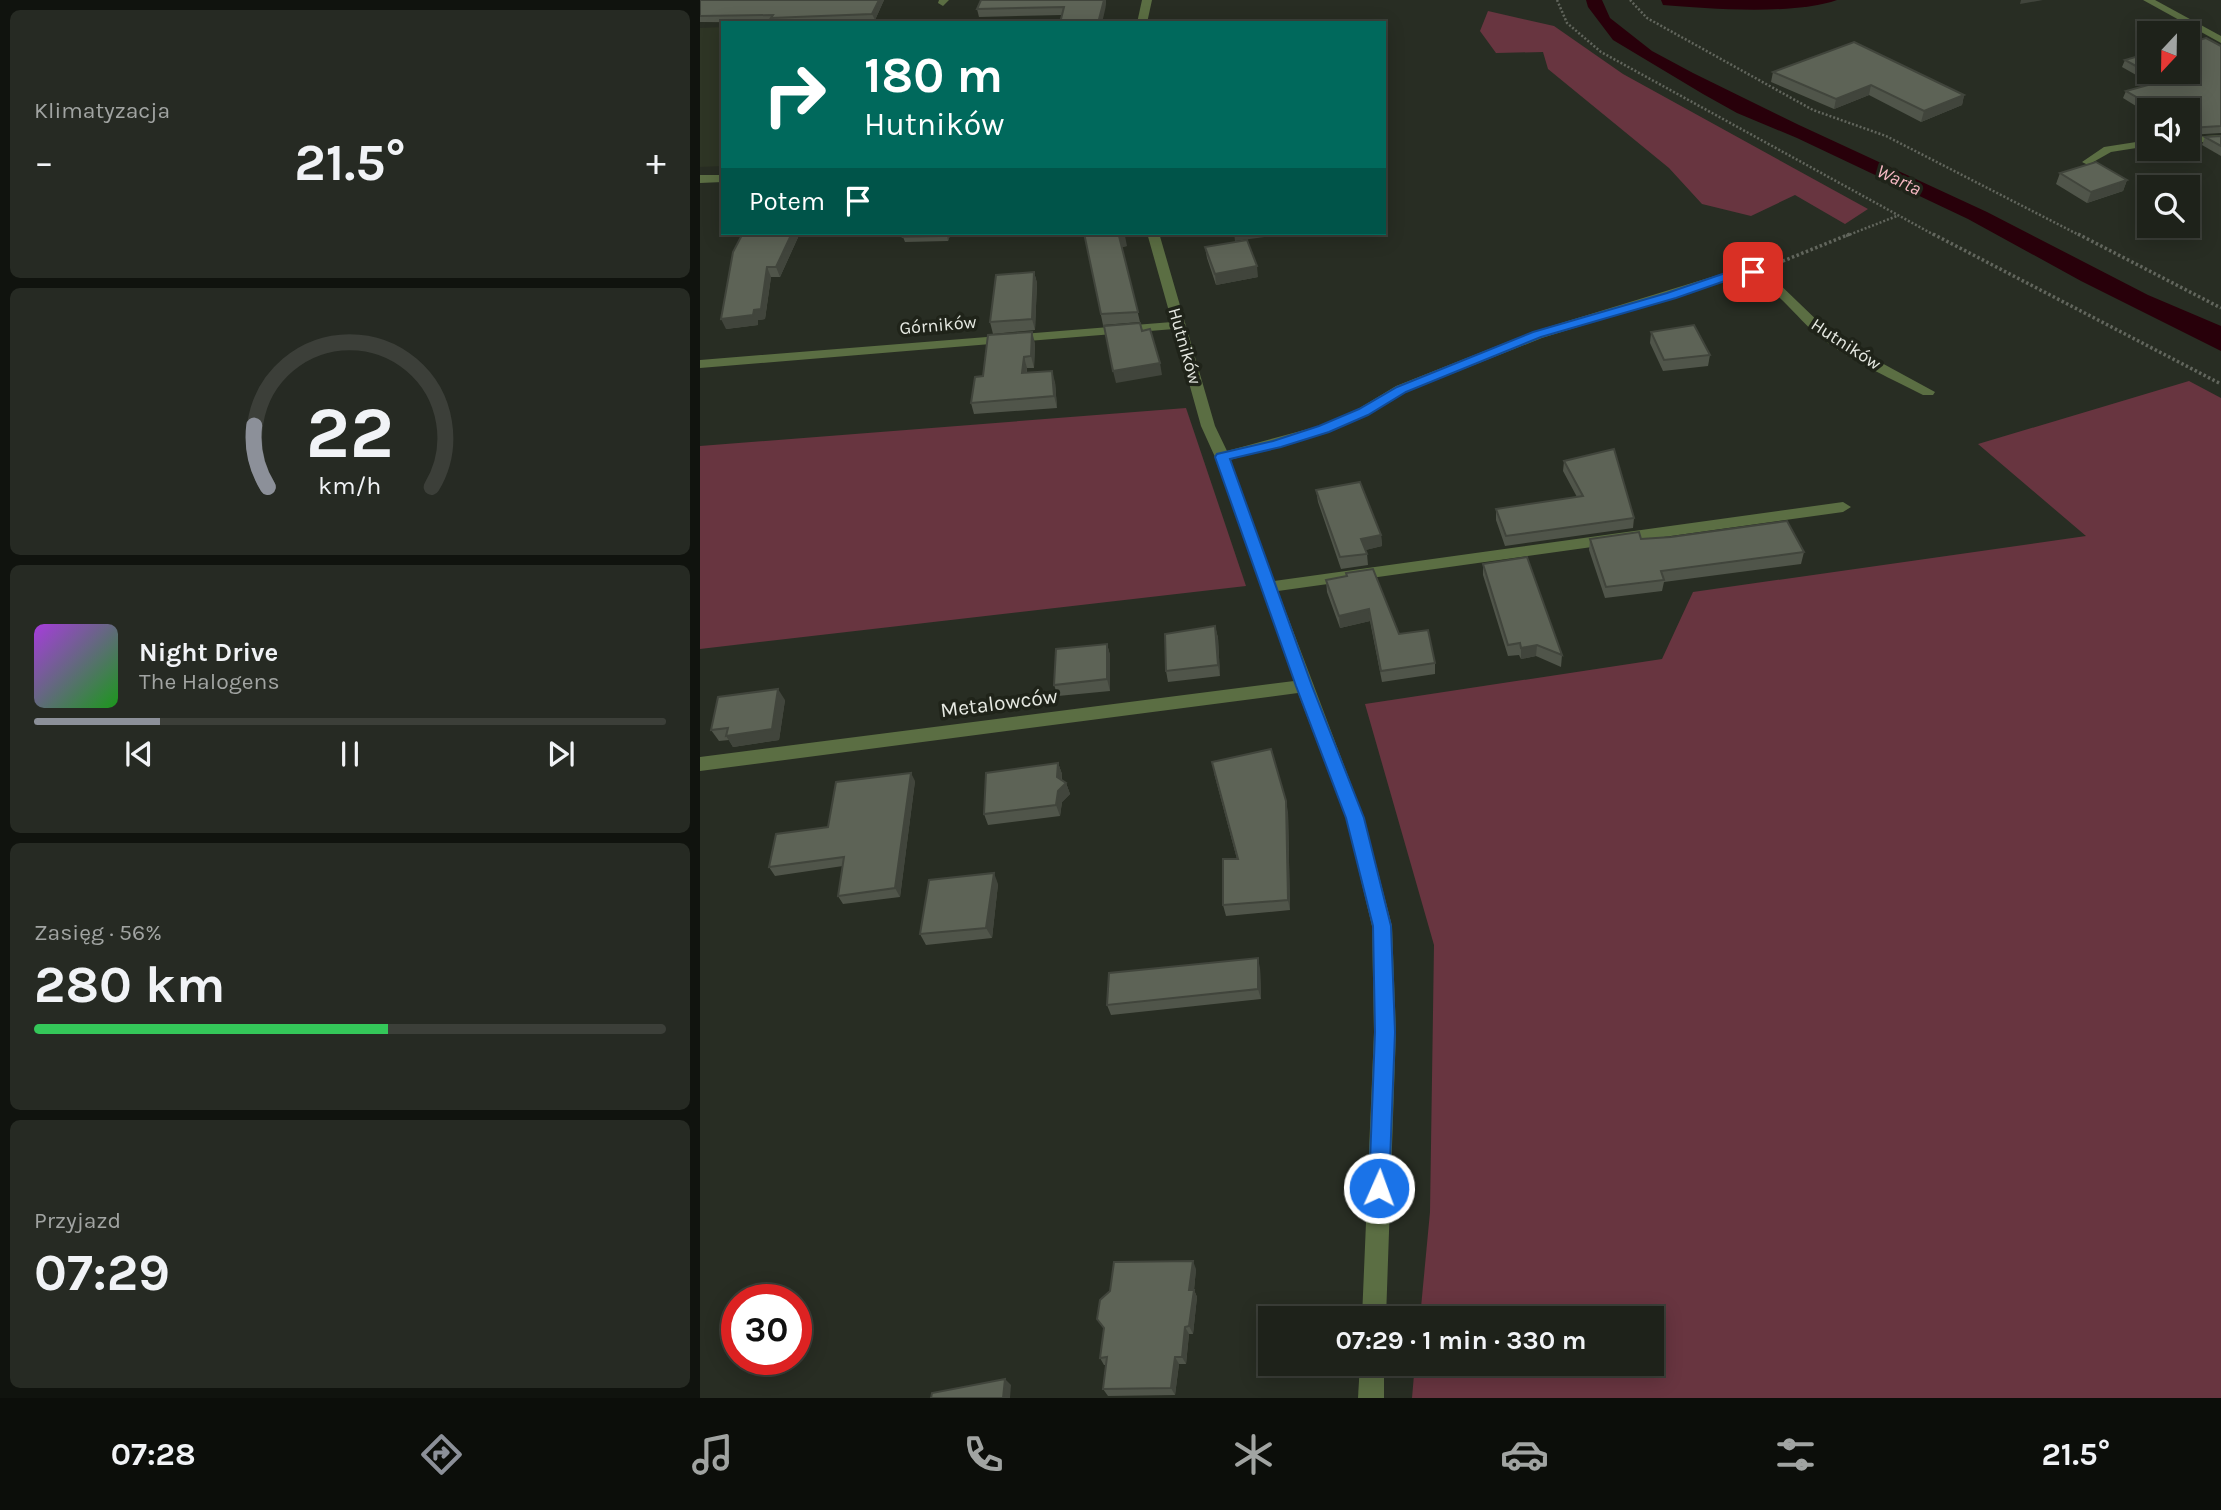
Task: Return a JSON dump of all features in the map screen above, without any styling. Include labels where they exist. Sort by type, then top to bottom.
[{"type":"street","points":[[1142,21],[1147,0]]},
{"type":"street","points":[[2148,0],[2221,40]]},
{"type":"street","points":[[2200,139],[2221,138]]},
{"type":"street","points":[[2088,162],[2108,149],[2137,145]]},
{"type":"street","points":[[700,179],[721,178]]},
{"type":"street","name":"Hutników","points":[[1154,235],[1208,426],[1222,457],[1304,686],[1355,818],[1382,926],[1385,1032],[1374,1306]]},
{"type":"street","points":[[1222,457],[1324,429],[1363,412],[1401,389],[1537,335],[1741,272],[1753,272]]},
{"type":"street","name":"Hutników","points":[[1753,272],[1769,282],[1820,331],[1851,352],[1928,392]]},
{"type":"street","name":"Górników","points":[[700,364],[1178,325]]},
{"type":"street","points":[[1269,587],[1843,507]]},
{"type":"street","name":"Metalowców","points":[[700,764],[1304,686]]},
{"type":"street","points":[[1371,1398],[1372,1376]]},
{"type":"path","points":[[1557,0],[1558,13],[1577,34],[1601,52],[1898,216],[2221,384]]},
{"type":"path","points":[[1630,0],[1647,18],[1813,110],[1886,136],[2221,308]]},
{"type":"path","points":[[1753,272],[1898,216]]},
{"type":"shaded area","points":[[1488,11],[1554,26],[1623,74],[1868,209],[1845,224],[1795,195],[1751,216],[1702,204],[1669,168],[1548,69],[1543,52],[1496,53],[1480,31]]},
{"type":"shaded area","points":[[721,27],[721,166],[700,167],[700,28]]},
{"type":"shaded area","points":[[2189,381],[2221,398],[2221,1398],[1412,1398],[1414,1376],[1664,1376],[1664,1306],[1421,1306],[1430,1212],[1434,945],[1365,704],[1662,659],[1693,592],[2086,536],[1978,444]]},
{"type":"shaded area","points":[[1186,408],[1246,586],[700,649],[700,446]]},
{"type":"water","name":"Warta","points":[[1586,0],[1602,0],[1610,18],[1652,51],[1693,73],[1987,212],[2148,295],[2221,326],[2221,351],[2081,281],[1968,219],[1797,138],[1737,113],[1613,40],[1588,7]]},
{"type":"water","points":[[1661,0],[1837,0],[1799,8],[1752,10],[1663,5]]},
{"type":"building","points":[[700,0],[879,0],[872,14],[771,18],[773,15],[700,16]]},
{"type":"building","points":[[981,0],[1104,0],[1099,21],[1060,21],[1064,7],[977,9]]},
{"type":"building","points":[[2206,38],[2221,46],[2221,126],[2200,127],[2200,98],[2138,98],[2126,91],[2152,84],[2200,84],[2200,40]]},
{"type":"building","points":[[1854,42],[1964,95],[1924,111],[1871,85],[1836,99],[1773,72]]},
{"type":"building","points":[[2137,56],[2137,67],[2125,60]]},
{"type":"building","points":[[2221,136],[2221,146],[2205,137]]},
{"type":"building","points":[[2096,162],[2127,180],[2091,192],[2060,173]]},
{"type":"building","points":[[742,235],[791,235],[776,267],[767,267],[761,309],[754,310],[753,315],[721,319],[733,252]]},
{"type":"building","points":[[904,235],[947,235],[947,236],[903,237]]},
{"type":"building","points":[[1084,235],[1125,235],[1119,236],[1138,312],[1101,314]]},
{"type":"building","points":[[1247,240],[1257,266],[1215,274],[1205,247]]},
{"type":"building","points":[[1034,272],[1032,319],[990,322],[996,275]]},
{"type":"building","points":[[1140,323],[1142,331],[1150,329],[1160,363],[1113,371],[1104,326]]},
{"type":"building","points":[[1694,325],[1710,355],[1664,360],[1651,332]]},
{"type":"building","points":[[1032,332],[1031,356],[1024,357],[1022,373],[1052,371],[1054,396],[971,403],[975,377],[983,376],[988,335]]},
{"type":"building","points":[[1614,449],[1634,518],[1506,536],[1496,509],[1583,496],[1564,461]]},
{"type":"building","points":[[1360,482],[1381,535],[1361,539],[1367,554],[1340,557],[1316,490]]},
{"type":"building","points":[[1787,521],[1804,552],[1661,571],[1664,580],[1606,587],[1590,539],[1639,532],[1641,539],[1671,537]]},
{"type":"building","points":[[1527,557],[1562,655],[1537,645],[1521,648],[1520,643],[1508,645],[1483,564]]},
{"type":"building","points":[[1373,569],[1399,634],[1428,630],[1435,663],[1381,671],[1369,609],[1339,616],[1326,580],[1347,576],[1346,573]]},
{"type":"building","points":[[1215,626],[1218,665],[1166,671],[1165,634]]},
{"type":"building","points":[[1107,644],[1107,679],[1054,685],[1056,649]]},
{"type":"building","points":[[778,689],[772,729],[726,736],[728,728],[711,730],[718,697]]},
{"type":"building","points":[[1271,749],[1286,801],[1288,900],[1223,905],[1223,859],[1238,859],[1212,762]]},
{"type":"building","points":[[1058,763],[1057,777],[1066,783],[1058,791],[1056,805],[984,814],[986,773]]},
{"type":"building","points":[[911,773],[895,888],[838,896],[844,857],[769,867],[776,834],[828,827],[836,782]]},
{"type":"building","points":[[994,873],[986,928],[920,934],[929,880]]},
{"type":"building","points":[[1258,958],[1258,989],[1107,1005],[1109,973]]},
{"type":"building","points":[[1193,1261],[1189,1290],[1194,1290],[1189,1326],[1185,1327],[1182,1357],[1175,1357],[1171,1388],[1103,1389],[1107,1357],[1100,1358],[1104,1328],[1097,1319],[1100,1300],[1110,1291],[1114,1262]]},
{"type":"building","points":[[1005,1379],[1003,1398],[931,1398],[932,1393]]},
{"type":"route","points":[[1379,1188],[1385,1032],[1382,926],[1355,818],[1304,686],[1222,457],[1324,429],[1363,412],[1401,389],[1537,335],[1741,272],[1753,272]]}]
